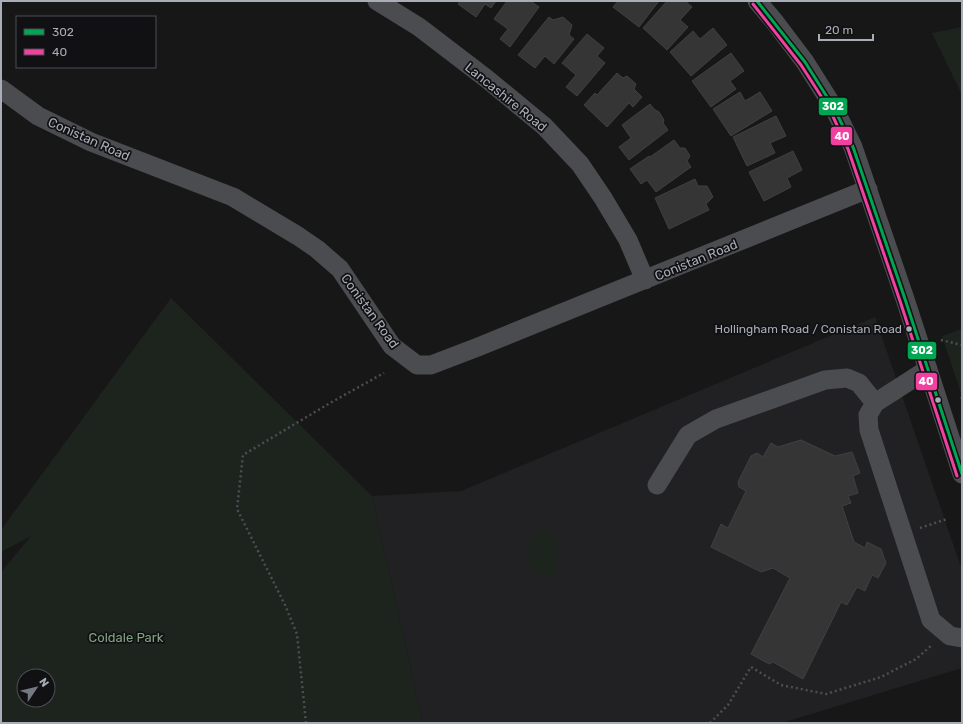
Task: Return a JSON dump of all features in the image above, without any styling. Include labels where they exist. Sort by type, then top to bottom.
[{"type":"street","name":"Lancashire Road","points":[[377,1],[419,27],[544,126],[580,164],[603,198],[628,240],[645,280]]},
{"type":"street","points":[[757,1],[805,62],[834,108],[853,147],[962,474]]},
{"type":"street","name":"Conistan Road","points":[[1,89],[38,116],[91,142],[233,197],[298,236],[317,249],[340,269],[392,346],[417,365],[431,365],[868,189]]},
{"type":"street","points":[[928,369],[875,403],[868,415],[869,430],[930,620],[950,636],[962,638]]},
{"type":"street","points":[[657,485],[688,435],[716,419],[825,380],[847,378],[859,383],[875,403]]},
{"type":"path","points":[[941,340],[962,345]]},
{"type":"path","points":[[306,723],[296,634],[285,605],[237,509],[244,455],[330,403],[384,373]]},
{"type":"path","points":[[903,534],[946,519]]},
{"type":"path","points":[[710,723],[728,706],[751,667],[781,685],[826,694],[881,677],[916,659],[932,645]]},
{"type":"shaded area","points":[[875,317],[962,570],[962,668],[782,723],[423,723],[372,496],[461,491]]},
{"type":"green space","points":[[962,27],[962,95],[932,33]]},
{"type":"green space","name":"Coldale Park","points":[[171,298],[372,496],[423,723],[1,723],[1,572],[31,536],[1,552],[1,530]]},
{"type":"green space","points":[[962,329],[962,396],[942,336]]},
{"type":"green space","points":[[538,528],[546,528],[556,537],[558,557],[554,565],[555,575],[542,578],[530,571],[526,555]]},
{"type":"building","points":[[460,1],[496,1],[491,8],[485,4],[476,17],[458,4]]},
{"type":"building","points":[[507,1],[533,1],[532,2],[539,7],[510,47],[500,39],[508,29],[494,19]]},
{"type":"building","points":[[618,1],[659,1],[639,27],[613,7]]},
{"type":"building","points":[[667,1],[685,1],[692,7],[680,20],[688,27],[667,50],[643,28]]},
{"type":"building","points":[[549,17],[553,20],[563,17],[572,25],[569,35],[574,39],[554,64],[545,56],[535,68],[518,55]]},
{"type":"building","points":[[713,28],[727,45],[691,76],[670,52],[693,31],[700,39]]},
{"type":"building","points":[[587,34],[604,48],[597,56],[605,63],[577,96],[566,87],[576,75],[562,63]]},
{"type":"building","points":[[731,53],[744,71],[730,81],[736,89],[711,107],[692,81]]},
{"type":"building","points":[[617,73],[623,78],[627,76],[636,84],[634,89],[642,97],[633,107],[629,103],[607,127],[584,105],[595,93],[597,95]]},
{"type":"building","points":[[740,92],[745,101],[760,92],[772,111],[731,136],[713,109]]},
{"type":"building","points":[[650,104],[659,112],[664,120],[663,123],[668,130],[629,160],[619,147],[631,138],[622,125]]},
{"type":"building","points":[[776,116],[786,136],[770,143],[775,153],[747,166],[733,137]]},
{"type":"building","points":[[674,140],[680,148],[685,148],[690,156],[687,161],[691,167],[656,192],[647,180],[641,184],[630,169]]},
{"type":"building","points":[[793,151],[802,170],[787,178],[791,187],[764,201],[749,172]]},
{"type":"building","points":[[695,179],[698,186],[707,186],[713,197],[706,204],[709,210],[669,229],[655,198]]},
{"type":"building","points":[[801,440],[835,456],[852,452],[860,473],[853,476],[858,493],[848,496],[851,503],[842,506],[854,542],[865,548],[867,542],[881,549],[886,563],[878,578],[872,575],[865,591],[857,587],[847,605],[841,602],[803,679],[773,662],[769,664],[751,654],[790,578],[773,568],[761,572],[711,547],[721,524],[728,528],[746,491],[739,487],[738,482],[751,456],[757,453],[763,457],[771,443],[778,447]]},
{"type":"transit line","name":"302","points":[[757,1],[805,62],[834,108],[853,147],[905,299],[962,474]]},
{"type":"transit line","name":"40","points":[[753,4],[801,65],[830,110],[848,149],[900,301],[957,476]]},
{"type":"place","name":"Hollingham Road / Conistan Road","points":[[909,329]]}]
